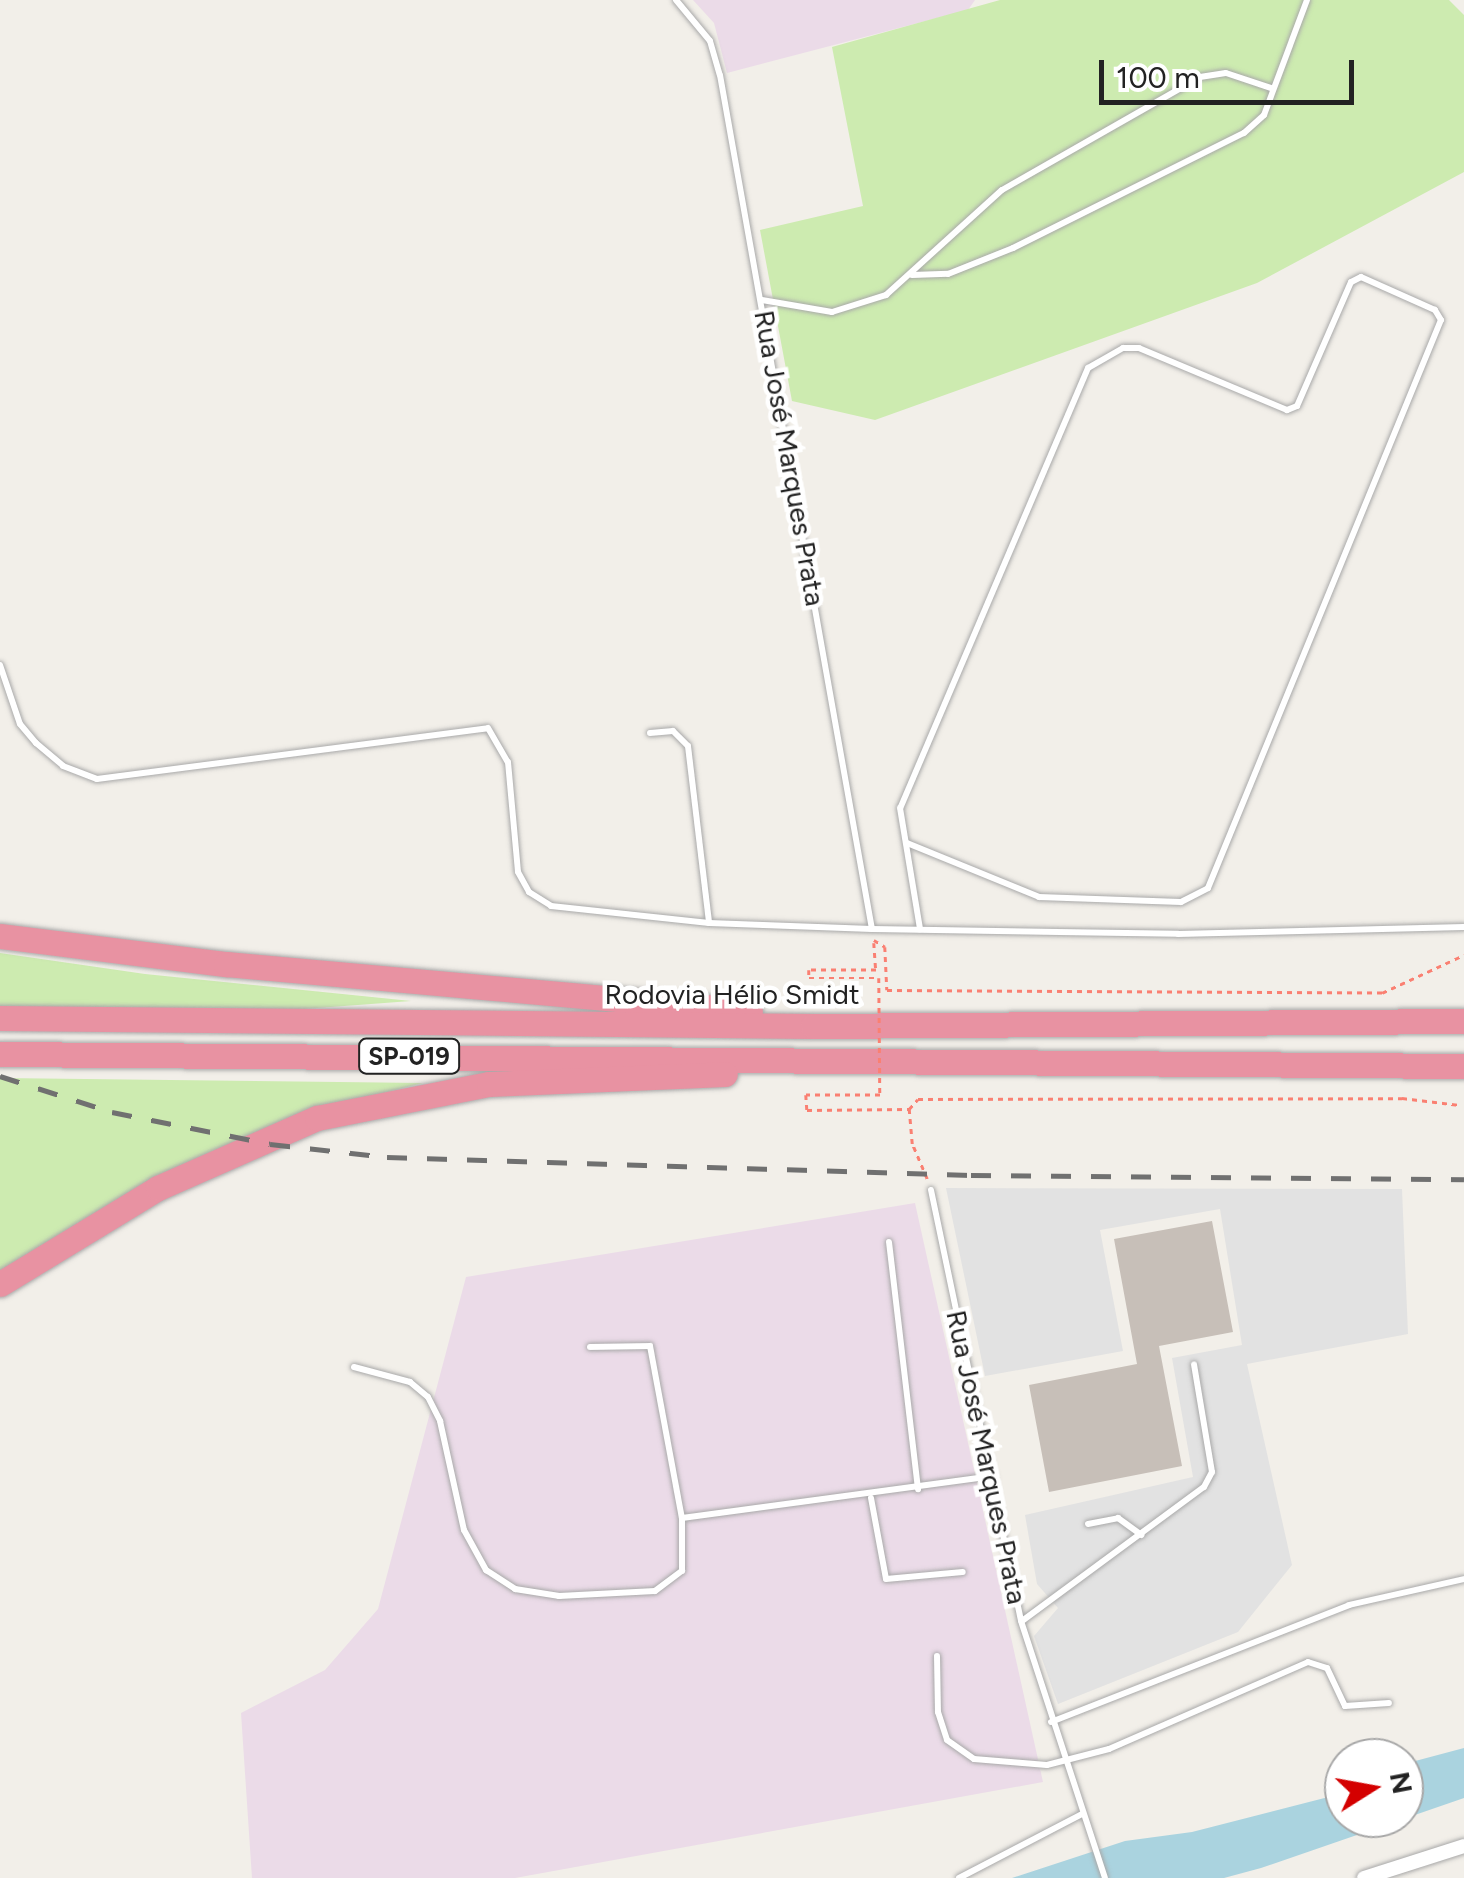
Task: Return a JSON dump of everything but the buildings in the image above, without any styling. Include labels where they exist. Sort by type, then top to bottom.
[{"type":"highway","points":[[0,936],[302,972],[704,1006],[813,1026]]},
{"type":"highway","name":"Rodovia Hélio Smidt","points":[[0,1018],[813,1026],[1464,1021]]},
{"type":"highway","name":"SP-019","points":[[0,1054],[1464,1066]]},
{"type":"highway","points":[[0,1284],[158,1188],[317,1118],[489,1084],[697,1078],[819,1062]]},
{"type":"street","points":[[1364,1878],[1464,1846]]},
{"type":"lane","name":"Rua José Marques Prata","points":[[676,0],[710,42],[720,74],[872,929]]},
{"type":"lane","points":[[911,275],[948,274],[1013,248],[1244,133],[1264,116],[1271,88],[1307,0]]},
{"type":"lane","points":[[762,300],[832,312],[886,295],[911,275],[956,225],[1002,190],[1200,76],[1226,73],[1271,88]]},
{"type":"lane","points":[[908,842],[1038,898],[1181,902],[1208,888],[1441,320],[1434,310],[1361,277],[1351,282],[1297,406],[1286,410],[1140,348],[1123,348],[1088,368],[900,808],[920,928]]},
{"type":"lane","points":[[0,665],[20,724],[36,743],[63,766],[98,779],[488,728],[508,762],[516,858],[528,892],[551,906],[708,924],[872,929],[1178,934],[1464,927]]},
{"type":"lane","points":[[650,733],[673,732],[688,746],[708,924]]},
{"type":"lane","name":"Rua José Marques Prata","points":[[931,1190],[1021,1622],[1064,1762],[1106,1878]]},
{"type":"lane","points":[[888,1242],[918,1489]]},
{"type":"lane","points":[[354,1367],[394,1376],[428,1397],[440,1420],[464,1530],[499,1583],[558,1596],[655,1591],[682,1571],[682,1518],[650,1346],[590,1347]]},
{"type":"lane","points":[[1021,1622],[1204,1487],[1212,1472],[1194,1365]]},
{"type":"lane","points":[[682,1518],[871,1498],[993,1476]]},
{"type":"lane","points":[[871,1498],[886,1579],[963,1572]]},
{"type":"lane","points":[[1088,1524],[1118,1518],[1142,1534]]},
{"type":"lane","points":[[1051,1722],[1349,1605],[1464,1580]]},
{"type":"lane","points":[[937,1656],[938,1712],[960,1754],[1064,1762],[1110,1749],[1308,1662],[1327,1668],[1346,1706],[1389,1702]]},
{"type":"lane","points":[[960,1878],[1082,1814]]},
{"type":"path","points":[[1460,1106],[1402,1098],[918,1099],[908,1109],[807,1110],[806,1095],[880,1095],[879,978],[808,978],[808,970],[876,970],[874,943],[886,947],[887,990],[1086,995],[1140,987],[1179,994],[1382,993],[1464,955]]},
{"type":"path","points":[[908,1109],[912,1144],[931,1190]]},
{"type":"shaded area","points":[[693,0],[975,0],[968,10],[727,73],[714,23]]},
{"type":"shaded area","points":[[946,1188],[1402,1189],[1408,1334],[1247,1364],[1292,1565],[1238,1632],[1058,1704],[1034,1636],[1058,1608],[1037,1584],[1025,1515],[1193,1477],[1172,1358],[1242,1345],[1220,1209],[1100,1230],[1123,1351],[985,1376]]},
{"type":"shaded area","points":[[915,1203],[1043,1782],[515,1878],[252,1878],[241,1713],[325,1670],[378,1609],[466,1277]]},
{"type":"green space","points":[[1000,0],[1449,0],[1464,15],[1464,172],[1257,283],[875,420],[792,401],[760,230],[863,206],[832,47]]},
{"type":"green space","points":[[0,953],[145,974],[411,1001],[264,1012],[0,1007]]},
{"type":"green space","points":[[0,1078],[423,1083],[359,1099],[0,1276]]},
{"type":"water","points":[[1464,1748],[1464,1798],[1424,1812],[1424,1759]]},
{"type":"water","points":[[1324,1798],[1324,1838],[1348,1838],[1224,1878],[1012,1878],[1125,1841],[1192,1832]]},
{"type":"railway","points":[[0,1076],[112,1112],[270,1144],[387,1157],[971,1175],[1464,1179]]}]
